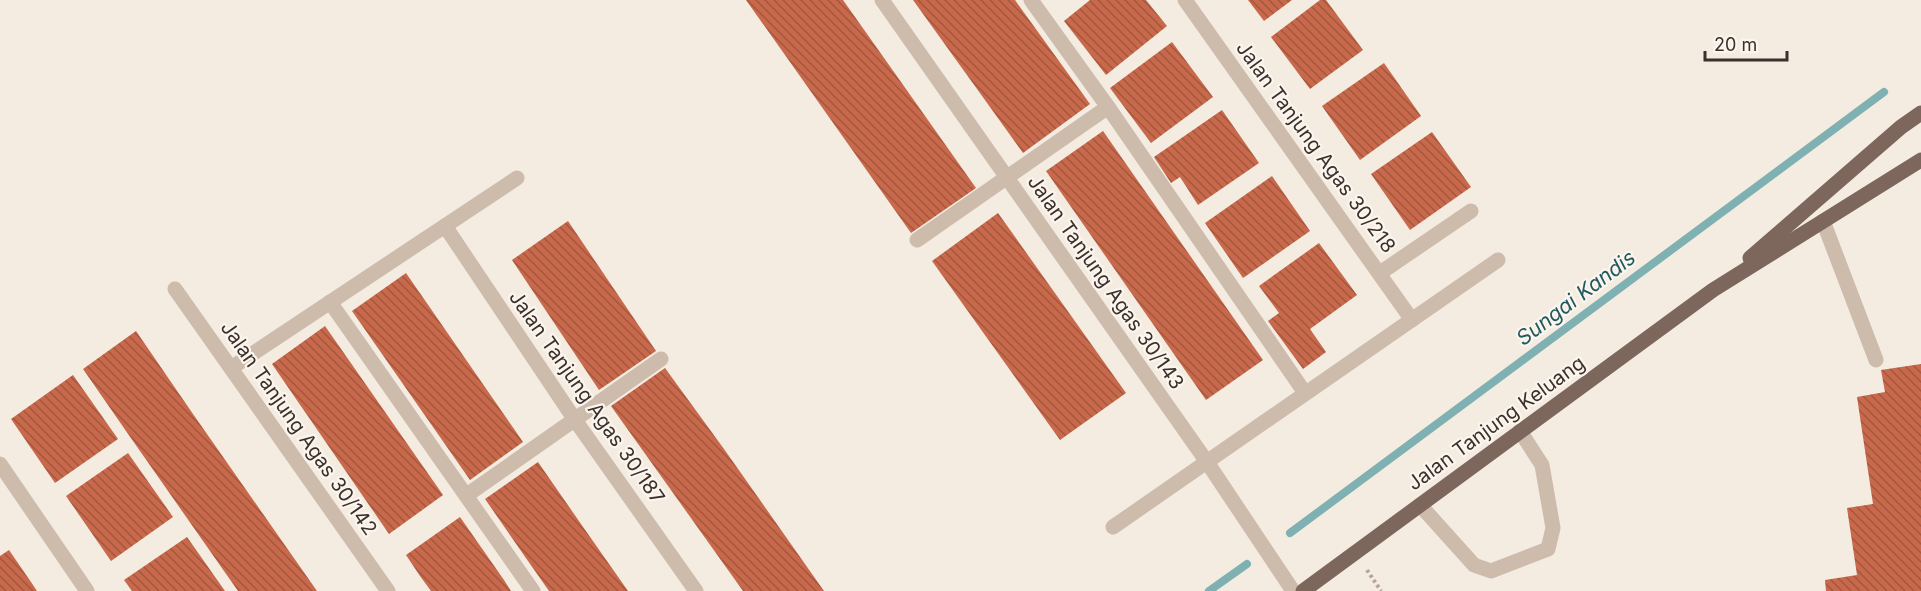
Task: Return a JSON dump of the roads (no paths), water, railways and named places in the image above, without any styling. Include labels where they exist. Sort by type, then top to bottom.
[{"type":"main road","name":"Jalan Tanjung Keluang","points":[[1713,290],[1900,127],[1921,113]]},
{"type":"main road","name":"Jalan Tanjung Keluang","points":[[1303,591],[1713,290],[1921,160]]},
{"type":"street","name":"Jalan Tanjung Agas 30/143","points":[[882,0],[1207,462],[1293,591]]},
{"type":"street","points":[[1031,0],[1108,107],[1305,393]]},
{"type":"street","name":"Jalan Tanjung Agas 30/218","points":[[1185,0],[1412,320]]},
{"type":"street","points":[[917,240],[1108,107]]},
{"type":"street","points":[[231,368],[517,178]]},
{"type":"street","points":[[1380,273],[1471,211]]},
{"type":"street","points":[[1823,221],[1876,360]]},
{"type":"street","name":"Jalan Tanjung Agas 30/187","points":[[444,226],[575,420],[696,591]]},
{"type":"street","points":[[1113,527],[1498,260]]},
{"type":"street","name":"Jalan Tanjung Agas 30/142","points":[[175,289],[388,591]]},
{"type":"street","points":[[330,302],[533,591]]},
{"type":"street","points":[[467,495],[662,359]]},
{"type":"street","points":[[1420,505],[1473,565],[1491,571],[1548,549],[1553,528],[1542,465],[1520,432]]},
{"type":"street","points":[[0,464],[87,591]]},
{"type":"waterway","name":"Sungai Kandis","points":[[1290,533],[1884,92]]},
{"type":"waterway","name":"Sungai Kandis","points":[[1209,591],[1247,564]]}]
